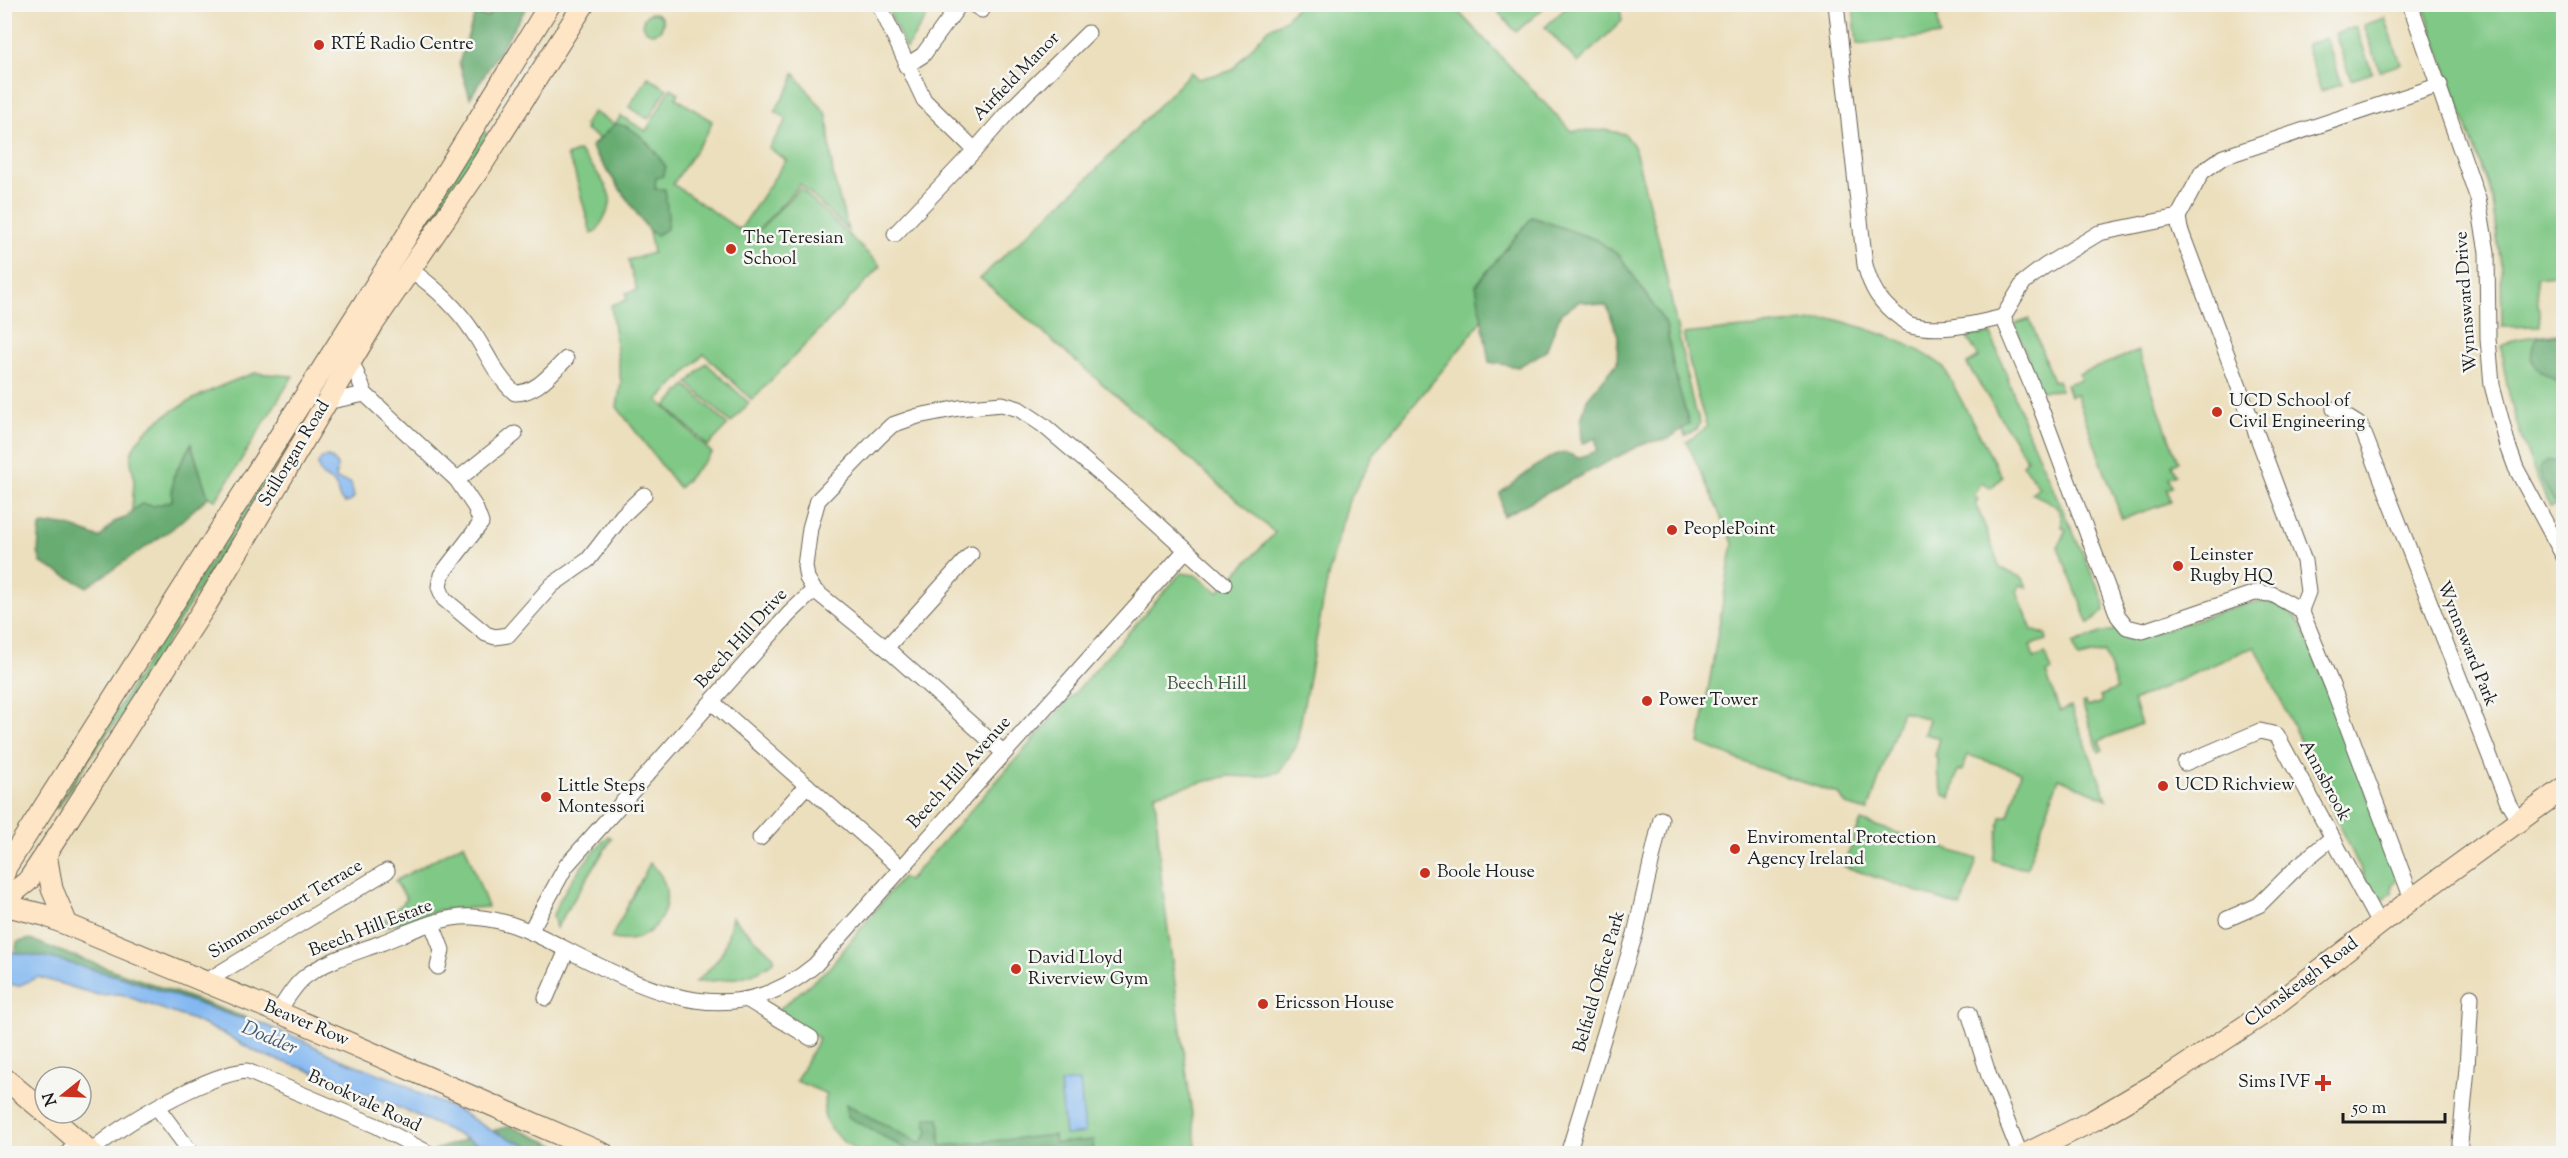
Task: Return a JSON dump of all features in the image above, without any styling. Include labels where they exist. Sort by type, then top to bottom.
[{"type":"main road","name":"Stillorgan Road","points":[[4,874],[6,867],[401,245],[550,4]]},
{"type":"main road","name":"Stillorgan Road","points":[[4,900],[28,881],[46,854],[206,605],[373,324],[411,270],[584,4]]},
{"type":"main road","name":"Clonskeagh Road","points":[[2026,1154],[2094,1120],[2179,1070],[2262,1015],[2412,899],[2564,788]]},
{"type":"main road","points":[[43,810],[57,818],[68,819]]},
{"type":"main road","points":[[46,854],[52,889],[67,924]]},
{"type":"main road","name":"Beaver Row","points":[[4,905],[67,924],[278,1012],[604,1154]]},
{"type":"main road","points":[[4,1078],[33,1103]]},
{"type":"main road","points":[[57,1125],[82,1150]]},
{"type":"street","points":[[879,4],[906,66],[924,100],[975,150]]},
{"type":"street","points":[[906,66],[923,55],[960,4]]},
{"type":"street","points":[[1836,4],[1860,230],[1869,283],[1884,306],[1910,325],[1945,327],[2003,317],[2024,282],[2045,266],[2099,233],[2178,217]]},
{"type":"street","name":"Wynnsward Drive","points":[[2410,4],[2478,199],[2487,252],[2488,339],[2492,385],[2505,436],[2516,468],[2564,557]]},
{"type":"street","name":"Airfield Manor","points":[[896,234],[1009,111],[1088,33]]},
{"type":"street","points":[[2301,610],[2308,592],[2304,561],[2178,217],[2202,172],[2223,157],[2439,85]]},
{"type":"street","points":[[411,270],[423,279],[471,329],[504,384],[515,393],[526,393],[534,389],[566,359]]},
{"type":"street","points":[[2003,317],[2037,398],[2118,616],[2127,627],[2143,632],[2255,593],[2271,594],[2301,610],[2333,688],[2412,899]]},
{"type":"street","points":[[351,360],[365,394],[457,480],[475,507],[481,522],[441,575],[439,587],[444,599],[486,634],[495,637],[508,634],[552,585],[588,560],[622,516],[644,495]]},
{"type":"street","points":[[326,402],[365,394]]},
{"type":"street","name":"Beech Hill Drive","points":[[531,930],[566,867],[789,614],[814,590],[807,578],[806,566],[810,528],[818,500],[892,425],[918,416],[981,405],[1002,404],[1026,413],[1139,507],[1224,584]]},
{"type":"street","name":"Wynnsward Park","points":[[2334,409],[2361,426],[2508,803],[2518,820]]},
{"type":"street","points":[[457,480],[515,434]]},
{"type":"street","name":"Beech Hill Avenue","points":[[531,930],[628,980],[660,992],[701,1002],[748,1000],[777,991],[797,981],[815,965],[1185,551]]},
{"type":"street","points":[[886,648],[971,554]]},
{"type":"street","points":[[814,590],[886,648],[1004,753]]},
{"type":"street","points":[[712,702],[901,868]]},
{"type":"street","name":"Annsbrook","points":[[2185,763],[2260,731],[2277,735],[2300,772],[2332,838],[2379,924]]},
{"type":"street","points":[[760,838],[807,785]]},
{"type":"street","name":"Belfield Office Park","points":[[1568,1154],[1635,934],[1660,819]]},
{"type":"street","name":"Annsbrook","points":[[2227,919],[2259,905],[2299,865],[2332,838]]},
{"type":"street","name":"Simmonscourt Terrace","points":[[205,982],[387,871]]},
{"type":"street","name":"Beech Hill Estate","points":[[278,1012],[305,976],[326,964],[432,924],[471,917],[531,930]]},
{"type":"street","points":[[432,924],[442,950],[438,967]]},
{"type":"street","points":[[546,998],[567,950]]},
{"type":"street","points":[[2459,1154],[2471,997]]},
{"type":"street","points":[[748,1000],[811,1038]]},
{"type":"street","points":[[1969,1013],[1989,1076],[2020,1154]]},
{"type":"street","name":"Brookvale Road","points":[[82,1150],[157,1107],[219,1077],[233,1071],[247,1071],[377,1126],[430,1154]]},
{"type":"street","points":[[157,1107],[192,1154]]},
{"type":"green space","points":[[1570,4],[1617,5],[1622,21],[1578,63],[1545,27]]},
{"type":"green space","points":[[492,5],[528,5],[470,98],[459,63],[475,14],[488,17]]},
{"type":"green space","points":[[886,5],[934,5],[906,49]]},
{"type":"green space","name":"Beech Hill","points":[[1298,5],[1456,5],[1454,7],[1571,131],[1604,130],[1625,134],[1634,146],[1660,246],[1692,400],[1700,423],[1697,429],[1685,436],[1630,304],[1544,232],[1468,339],[1375,452],[1348,503],[1328,576],[1296,747],[1279,772],[1254,777],[1228,776],[1155,794],[1161,876],[1197,1153],[860,1153],[837,1136],[827,1122],[824,1104],[827,1094],[796,1081],[819,1038],[775,1013],[830,967],[902,877],[908,881],[1181,573],[1195,575],[1218,592],[1275,533],[980,278],[1088,178],[1191,72],[1198,79],[1231,71],[1268,29],[1285,20]]},
{"type":"green space","points":[[1503,5],[1545,5],[1516,32],[1499,13],[1505,8]]},
{"type":"green space","points":[[1853,5],[1936,5],[1940,35],[1857,45]]},
{"type":"green space","points":[[2423,5],[2563,5],[2563,274],[2536,277],[2540,326],[2502,327],[2501,265],[2491,194]]},
{"type":"green space","points":[[653,13],[660,16],[663,23],[660,30],[653,33],[646,30],[643,23],[646,16]]},
{"type":"green space","points":[[2385,18],[2401,64],[2380,71],[2364,25]]},
{"type":"green space","points":[[2356,27],[2372,73],[2351,80],[2335,34]]},
{"type":"green space","points":[[2326,38],[2342,84],[2321,91],[2306,45]]},
{"type":"green space","points":[[794,73],[827,115],[833,175],[848,230],[800,184],[757,232],[800,188],[881,266],[752,400],[704,354],[658,400],[712,453],[679,488],[617,407],[621,383],[611,305],[627,300],[626,293],[637,290],[628,260],[653,253],[649,231],[591,147],[599,138],[585,130],[587,127],[584,125],[593,112],[615,124],[621,116],[646,131],[671,88],[679,93],[676,98],[712,121],[709,130],[673,184],[740,230],[786,160],[769,148],[787,119],[775,111],[791,85]]},
{"type":"green space","points":[[648,77],[667,89],[648,119],[629,107]]},
{"type":"green space","points":[[615,124],[623,125],[637,134],[651,147],[666,167],[663,176],[656,178],[655,189],[665,189],[667,229],[656,235],[649,231],[591,147]]},
{"type":"green space","points":[[482,131],[488,134],[206,577],[125,711],[96,748],[58,808],[55,808]]},
{"type":"green space","points":[[579,151],[600,176],[610,199],[609,208],[597,231],[591,233],[574,170],[567,156]]},
{"type":"green space","points":[[1532,217],[1597,240],[1620,256],[1666,324],[1674,370],[1689,424],[1668,439],[1644,443],[1503,516],[1500,493],[1532,469],[1558,454],[1566,453],[1578,458],[1597,451],[1596,438],[1582,444],[1581,420],[1587,399],[1617,363],[1618,336],[1607,306],[1580,301],[1561,313],[1546,351],[1518,367],[1489,362],[1476,285]]},
{"type":"green space","points":[[1834,319],[1904,343],[1943,366],[2002,477],[1991,488],[1981,483],[1974,497],[1978,499],[1976,503],[2000,568],[2023,578],[2027,587],[2020,585],[2017,592],[2032,630],[2046,635],[2047,640],[2030,645],[2034,658],[2045,654],[2052,670],[2046,673],[2060,711],[2071,707],[2107,799],[2059,778],[2027,867],[2014,867],[1993,860],[2001,816],[2008,816],[2021,772],[1968,755],[1962,771],[1958,770],[1951,798],[1944,795],[1937,774],[1938,761],[1935,756],[1940,738],[1924,734],[1929,719],[1902,711],[1868,811],[1846,805],[1839,794],[1756,767],[1699,743],[1733,543],[1687,442],[1707,427],[1683,334]]},
{"type":"green space","points":[[2030,319],[2053,381],[2057,380],[2061,390],[2043,391],[2039,389],[2015,324]]},
{"type":"green space","points":[[2563,332],[2563,503],[2550,507],[2518,428],[2501,346],[2517,339]]},
{"type":"green space","points":[[1991,334],[2029,435],[2105,603],[2104,611],[2089,624],[2058,547],[2066,529],[2062,527],[2060,513],[2054,505],[2031,493],[2039,487],[2023,464],[2027,460],[1967,364],[1979,357],[1966,336]]},
{"type":"green space","points":[[2564,334],[2563,385],[2539,370],[2531,359],[2533,345],[2538,337]]},
{"type":"green space","points":[[2138,351],[2178,462],[2172,464],[2176,475],[2169,477],[2172,487],[2167,489],[2171,502],[2122,519],[2076,394],[2070,396],[2066,384],[2081,380],[2079,374]]},
{"type":"green space","points":[[706,363],[749,403],[731,423],[688,383]]},
{"type":"green space","points":[[255,373],[293,376],[216,500],[208,497],[191,444],[173,477],[172,501],[154,506],[142,504],[132,512],[134,479],[131,455],[139,439],[151,426],[185,404],[223,385]]},
{"type":"green space","points":[[686,385],[728,425],[708,446],[666,406]]},
{"type":"green space","points":[[191,444],[208,497],[172,529],[87,587],[41,563],[38,552],[40,526],[64,525],[100,538],[114,522],[125,518],[138,506],[142,504],[154,506],[172,501],[173,478]]},
{"type":"green space","points":[[2548,461],[2563,462],[2563,501],[2555,503],[2541,477],[2539,468]]},
{"type":"green space","points":[[2261,601],[2275,604],[2290,612],[2301,625],[2330,695],[2398,878],[2392,886],[2392,893],[2377,904],[2255,646],[2133,701],[2141,724],[2099,741],[2103,750],[2099,752],[2082,703],[2085,702],[2088,707],[2102,702],[2100,696],[2117,689],[2104,652],[2078,658],[2073,644],[2103,632],[2116,630],[2129,639],[2141,637]]},
{"type":"green space","points":[[1861,821],[1977,859],[1961,907],[1843,866]]},
{"type":"green space","points":[[608,836],[612,838],[556,928],[553,915],[563,893]]},
{"type":"green space","points":[[464,843],[488,907],[440,910],[373,931],[407,899],[395,881]]},
{"type":"green space","points":[[650,863],[661,876],[666,890],[666,904],[661,917],[653,929],[641,937],[627,940],[611,938]]},
{"type":"green space","points":[[732,917],[774,957],[774,961],[757,972],[747,975],[696,982],[722,954]]},
{"type":"green space","points":[[30,939],[258,1022],[236,1017],[124,978],[50,958],[15,954],[17,942]]},
{"type":"green space","points":[[846,1104],[921,1144],[928,1132],[926,1118],[939,1118],[941,1146],[1054,1135],[1055,1143],[1093,1140],[1094,1153],[913,1153],[848,1117]]},
{"type":"green space","points":[[510,1126],[573,1153],[544,1153],[492,1131]]},
{"type":"green space","points":[[467,1139],[497,1153],[435,1153],[435,1150]]},
{"type":"water","points":[[322,458],[333,459],[337,465],[336,479],[351,483],[354,497],[350,502],[342,501],[334,483],[320,473],[318,463]]},
{"type":"water","name":"Dodder","points":[[5,951],[50,958],[124,978],[236,1017],[258,1022],[337,1058],[401,1082],[418,1093],[459,1111],[492,1131],[544,1153],[497,1153],[409,1112],[308,1070],[260,1054],[193,1020],[120,994],[98,995],[38,977],[18,986],[5,983]]},
{"type":"water","points":[[1080,1081],[1085,1133],[1065,1135],[1060,1083]]},
{"type":"place","name":"RTÉ Radio Centre","points":[[319,45]]},
{"type":"place","name":"The Teresian School","points":[[731,249]]},
{"type":"place","name":"UCD School of Civil Engineering","points":[[2217,412]]},
{"type":"place","name":"PeoplePoint","points":[[1672,530]]},
{"type":"place","name":"Leinster Rugby HQ","points":[[2178,566]]},
{"type":"place","name":"Power Tower","points":[[1647,701]]},
{"type":"place","name":"UCD Richview","points":[[2163,786]]},
{"type":"place","name":"Little Steps Montessori","points":[[546,797]]},
{"type":"place","name":"Enviromental Protection Agency Ireland","points":[[1735,849]]},
{"type":"place","name":"Boole House","points":[[1425,873]]},
{"type":"place","name":"David Lloyd Riverview Gym","points":[[1016,969]]},
{"type":"place","name":"Ericsson House","points":[[1263,1004]]},
{"type":"place","name":"Sims IVF","points":[[2323,1083]]}]
